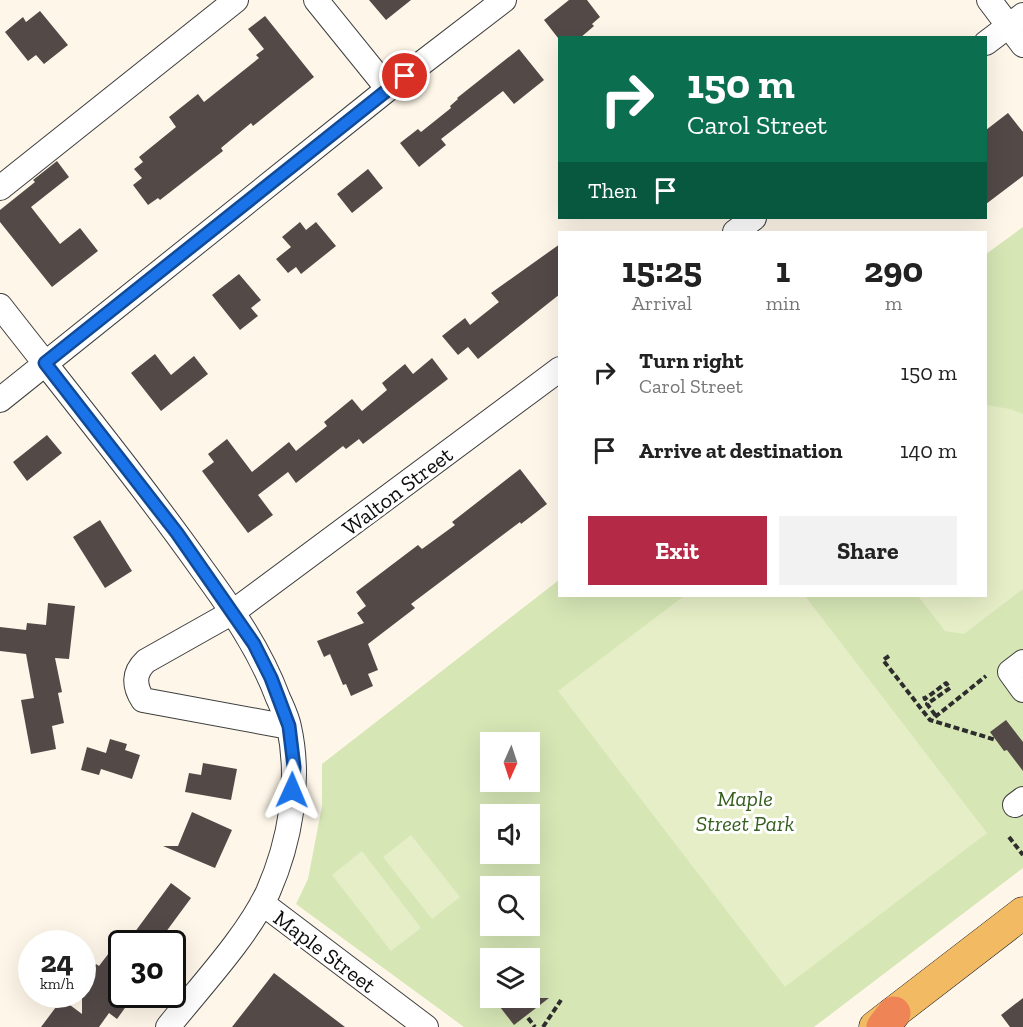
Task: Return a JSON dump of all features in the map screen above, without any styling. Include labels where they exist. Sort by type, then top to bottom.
[{"type":"main road","points":[[884,1022],[1023,913]]},
{"type":"street","points":[[0,188],[236,0]]},
{"type":"street","points":[[316,0],[388,89]]},
{"type":"street","points":[[0,400],[388,89],[504,0]]},
{"type":"street","points":[[989,0],[1016,20],[1023,45]]},
{"type":"street","points":[[987,41],[1016,20]]},
{"type":"street","points":[[736,231],[753,219]]},
{"type":"street","name":"Maple Street","points":[[0,306],[177,533],[254,644],[271,678],[289,726],[294,767],[287,836],[262,903],[426,1027]]},
{"type":"street","name":"Walton Street","points":[[289,726],[143,700],[136,690],[136,674],[146,661],[233,612],[558,370]]},
{"type":"street","points":[[1023,662],[1010,672],[1023,690]]},
{"type":"street","points":[[168,1027],[236,941],[262,903]]},
{"type":"path","points":[[889,656],[884,660],[930,720],[996,740]]},
{"type":"path","points":[[930,720],[986,676]]},
{"type":"path","points":[[903,685],[908,680]]},
{"type":"path","points":[[924,696],[926,699],[946,683],[950,688],[927,704],[936,716]]},
{"type":"path","points":[[1009,837],[1023,855]]},
{"type":"path","points":[[543,1027],[561,1000]]},
{"type":"path","points":[[528,1018],[535,1027]]},
{"type":"green space","name":"Maple Street Park","points":[[1023,227],[1023,868],[814,1027],[464,1027],[296,904],[308,879],[322,806],[322,764],[558,581],[558,597],[987,597],[987,253]]},
{"type":"green space","points":[[987,405],[1010,409],[1023,414],[1023,589],[964,634],[945,631],[919,597],[987,597]]},
{"type":"green space","points":[[683,597],[806,597],[987,833],[785,987],[558,691]]},
{"type":"green space","points":[[411,835],[460,897],[432,919],[383,857]]},
{"type":"green space","points":[[362,851],[421,928],[391,951],[332,875]]},
{"type":"building","points":[[369,0],[411,0],[386,20]]},
{"type":"building","points":[[569,0],[587,0],[600,17],[582,36],[558,36],[558,38],[544,20]]},
{"type":"building","points":[[40,11],[68,45],[44,64],[36,55],[28,61],[5,32],[23,17],[26,22]]},
{"type":"building","points":[[265,16],[314,77],[253,126],[251,123],[221,148],[223,151],[160,200],[158,198],[148,205],[133,185],[142,178],[134,169],[143,162],[139,157],[176,127],[169,117],[198,94],[204,102],[259,58],[256,55],[264,49],[248,29]]},
{"type":"building","points":[[519,49],[544,80],[514,104],[503,91],[441,139],[446,145],[419,167],[400,143],[418,129],[421,132],[451,108],[450,106],[457,98]]},
{"type":"building","points":[[1008,113],[1023,132],[1023,176],[987,203],[987,129]]},
{"type":"building","points":[[57,161],[69,177],[31,207],[60,244],[80,228],[98,251],[52,287],[0,222],[0,210]]},
{"type":"building","points":[[368,169],[383,188],[352,213],[337,194]]},
{"type":"building","points":[[300,222],[306,230],[316,222],[336,246],[301,274],[296,267],[288,273],[276,259],[291,247],[282,237]]},
{"type":"building","points":[[558,245],[558,296],[478,359],[468,347],[458,355],[442,336],[465,318],[470,325],[499,302],[491,293]]},
{"type":"building","points":[[239,274],[261,300],[251,308],[258,316],[240,330],[212,295]]},
{"type":"building","points":[[155,354],[171,375],[194,356],[208,374],[161,411],[131,373]]},
{"type":"building","points":[[432,358],[448,379],[363,444],[359,439],[346,449],[343,446],[296,483],[288,472],[258,495],[273,515],[248,533],[202,471],[214,462],[208,454],[227,439],[252,472],[289,442],[296,451],[327,426],[324,422],[352,399],[362,411],[387,390],[382,383],[405,364],[413,374]]},
{"type":"building","points":[[47,435],[62,453],[27,481],[13,462]]},
{"type":"building","points":[[520,469],[547,504],[411,604],[415,608],[368,644],[378,670],[368,674],[373,686],[351,696],[346,684],[343,685],[330,654],[324,657],[317,641],[364,623],[357,613],[366,606],[356,592],[418,545],[422,549],[455,525],[452,522]]},
{"type":"building","points":[[100,520],[132,571],[105,588],[73,537]]},
{"type":"building","points":[[48,603],[75,606],[69,659],[55,658],[62,692],[58,693],[64,723],[52,726],[56,749],[31,754],[21,700],[34,698],[26,654],[0,651],[0,627],[26,630],[27,623],[46,625]]},
{"type":"building","points":[[1006,720],[1023,742],[1023,771],[990,732]]},
{"type":"building","points":[[110,739],[127,744],[125,750],[140,755],[132,779],[101,769],[99,775],[81,770],[87,747],[106,753]]},
{"type":"building","points":[[203,763],[237,769],[231,800],[185,792],[189,773],[201,775]]},
{"type":"building","points":[[192,812],[232,830],[215,868],[163,846],[178,846]]},
{"type":"building","points":[[171,883],[191,898],[167,930],[136,930]]},
{"type":"building","points":[[108,954],[108,1008],[125,1008],[117,1019],[109,1013],[99,1027],[41,1027],[55,1008],[74,1008],[82,1014],[82,1008],[96,1008],[96,964],[99,966]]},
{"type":"building","points":[[274,973],[345,1027],[232,1027]]},
{"type":"building","points":[[540,998],[549,998],[540,1005]]},
{"type":"building","points":[[1023,998],[1023,1027],[1010,1027],[1001,1015]]},
{"type":"building","points":[[501,1008],[536,1008],[514,1025]]},
{"type":"route","points":[[292,790],[294,767],[289,726],[271,678],[254,644],[177,533],[45,363],[405,76]]}]
